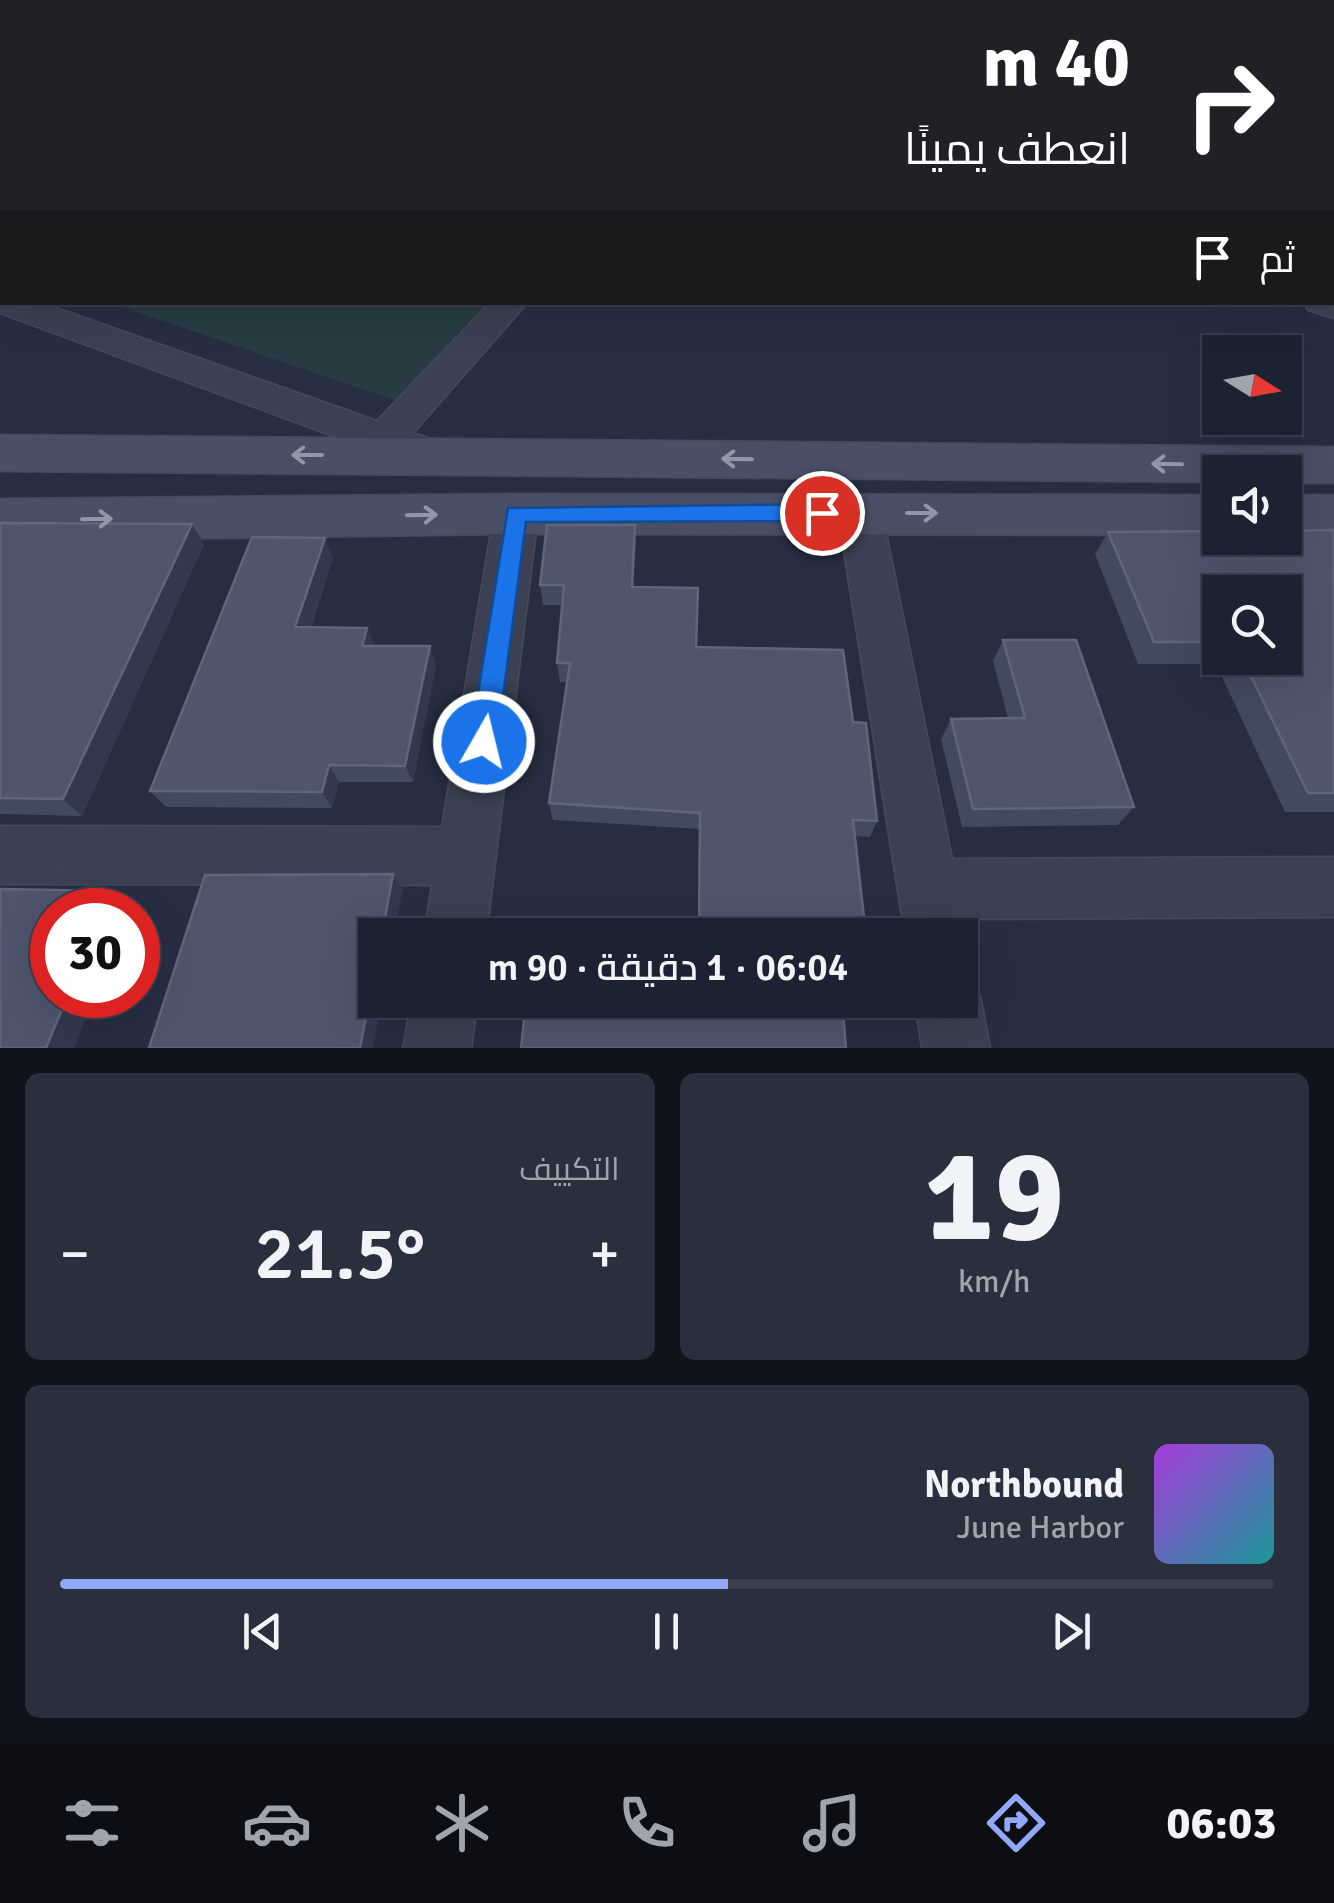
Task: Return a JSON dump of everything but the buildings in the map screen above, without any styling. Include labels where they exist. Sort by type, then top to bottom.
[{"type":"street","points":[[10,305],[376,447]]},
{"type":"street","points":[[376,447],[508,305]]},
{"type":"street","points":[[0,453],[376,447],[432,456],[1334,466]]},
{"type":"street","points":[[860,513],[932,912],[1334,888]]},
{"type":"street","points":[[459,918],[516,514]]},
{"type":"street","points":[[0,520],[516,514],[1202,515]]},
{"type":"street","points":[[1302,515],[1334,516]]},
{"type":"street","points":[[0,855],[468,856]]},
{"type":"street","points":[[437,1048],[442,1018]]},
{"type":"street","points":[[951,1018],[956,1048]]},
{"type":"shaded area","points":[[116,305],[489,305],[397,401]]},
{"type":"route","points":[[484,742],[516,514],[822,513]]}]
